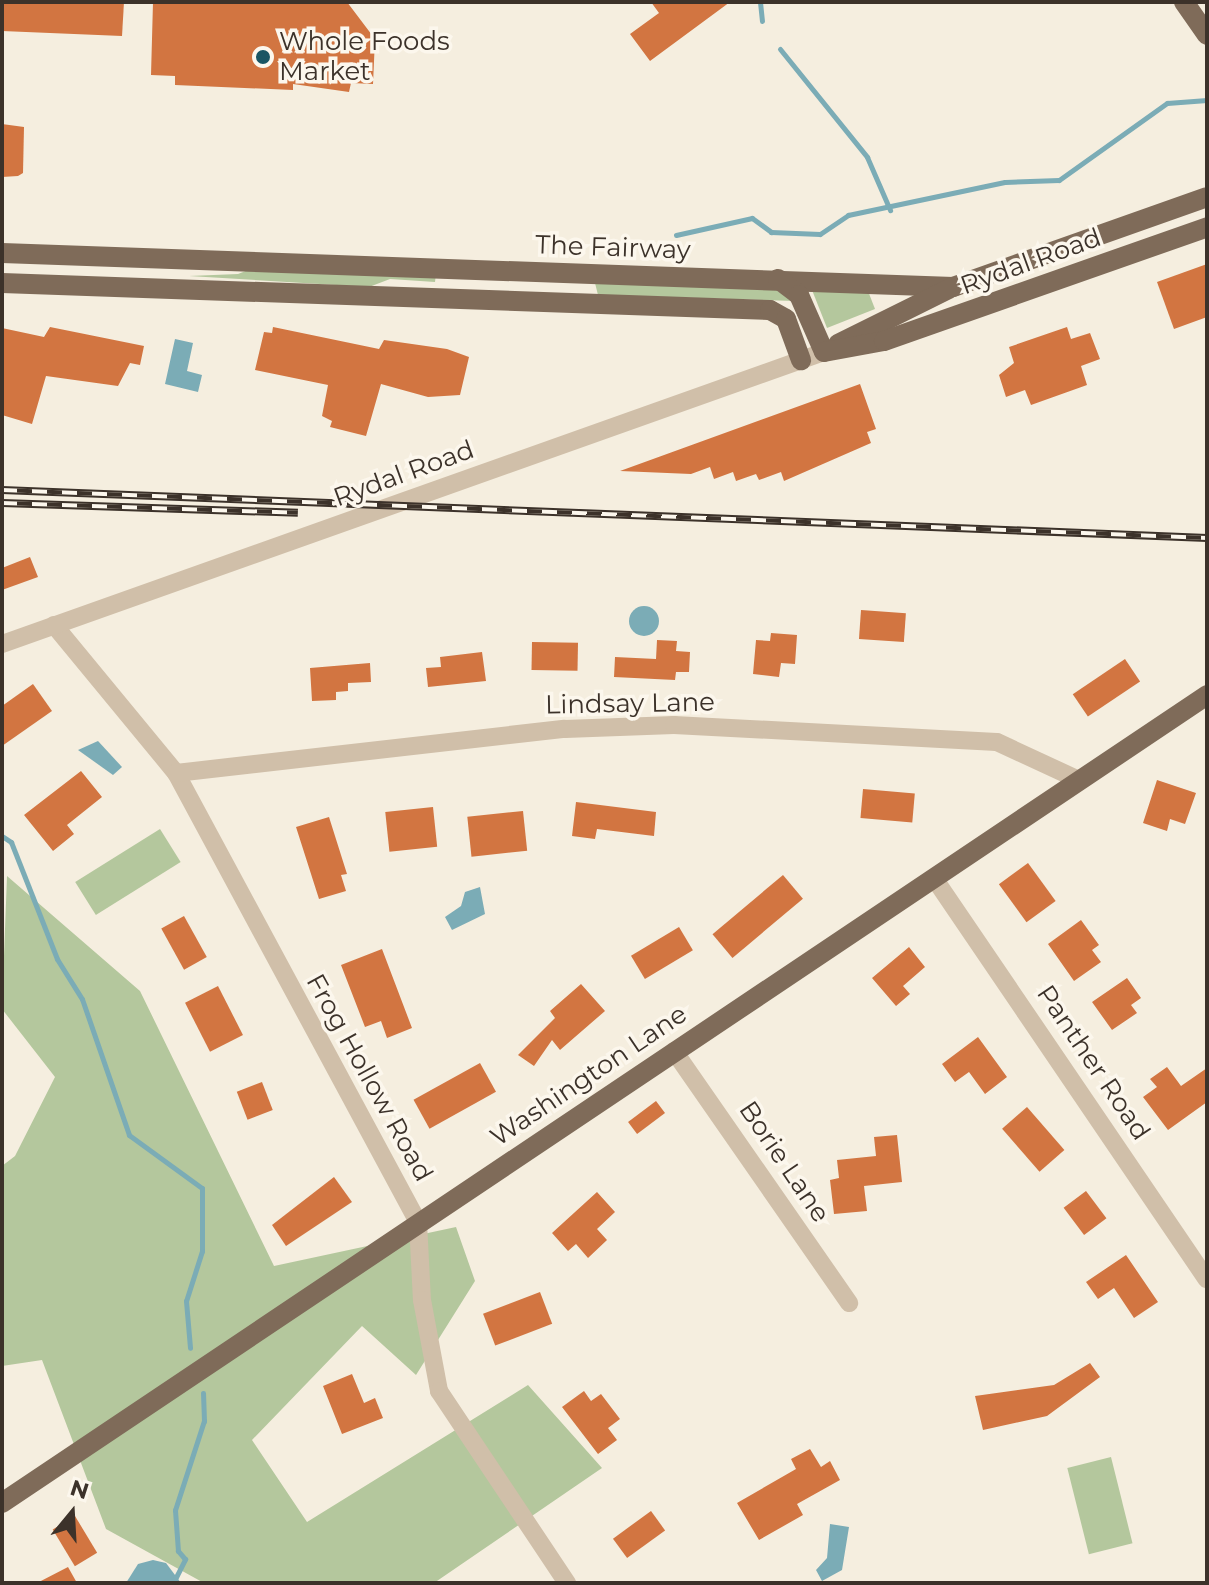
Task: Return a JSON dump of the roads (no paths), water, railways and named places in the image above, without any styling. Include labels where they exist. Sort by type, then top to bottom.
[{"type":"main road","points":[[1184,2],[1204,23]]},
{"type":"main road","name":"The Fairway","points":[[2,253],[953,287],[1207,197]]},
{"type":"main road","name":"Rydal Road","points":[[824,352],[884,341],[1207,227]]},
{"type":"main road","points":[[571,305],[572,273]]},
{"type":"main road","points":[[778,279],[799,295],[824,352]]},
{"type":"main road","points":[[2,283],[770,310],[786,319],[801,360]]},
{"type":"main road","name":"Rydal Road","points":[[824,352],[953,287]]},
{"type":"main road","name":"Washington Lane","points":[[2,1503],[1079,780],[1206,699]]},
{"type":"street","name":"Rydal Road","points":[[2,644],[824,352]]},
{"type":"street","name":"Frog Hollow Road","points":[[54,625],[176,773],[418,1222],[422,1300],[439,1391],[567,1583]]},
{"type":"street","name":"Lindsay Lane","points":[[176,773],[565,729],[674,725],[997,742],[1079,780]]},
{"type":"street","name":"Panther Road","points":[[934,878],[1207,1279]]},
{"type":"street","name":"Borie Lane","points":[[674,1051],[849,1303]]},
{"type":"water","points":[[175,339],[193,343],[187,371],[202,375],[198,392],[165,384]]},
{"type":"water","points":[[644,606],[655,610],[659,621],[655,632],[644,636],[633,632],[629,621],[633,610]]},
{"type":"water","points":[[98,741],[122,767],[113,775],[78,750]]},
{"type":"water","points":[[480,887],[485,914],[452,930],[445,917],[461,906],[465,892]]},
{"type":"water","points":[[830,1524],[849,1527],[842,1570],[822,1581],[816,1570],[827,1558]]},
{"type":"water","points":[[153,1560],[166,1563],[181,1583],[126,1583],[138,1564]]},
{"type":"waterway","points":[[760,2],[762,21]]},
{"type":"waterway","points":[[780,49],[867,157],[890,210]]},
{"type":"waterway","points":[[676,235],[752,218],[771,232],[820,234],[848,215],[1005,182],[1059,180],[1167,103],[1207,100]]},
{"type":"waterway","points":[[2,836],[11,842],[57,959],[82,999],[129,1135],[202,1188],[202,1251],[186,1301],[190,1348]]},
{"type":"waterway","points":[[173,1583],[185,1559],[178,1551],[175,1510],[204,1421],[203,1393]]},
{"type":"railway","points":[[2,490],[1207,538]]},
{"type":"railway","points":[[2,503],[298,513]]},
{"type":"place","name":"Whole Foods Market","points":[[263,57]]}]
